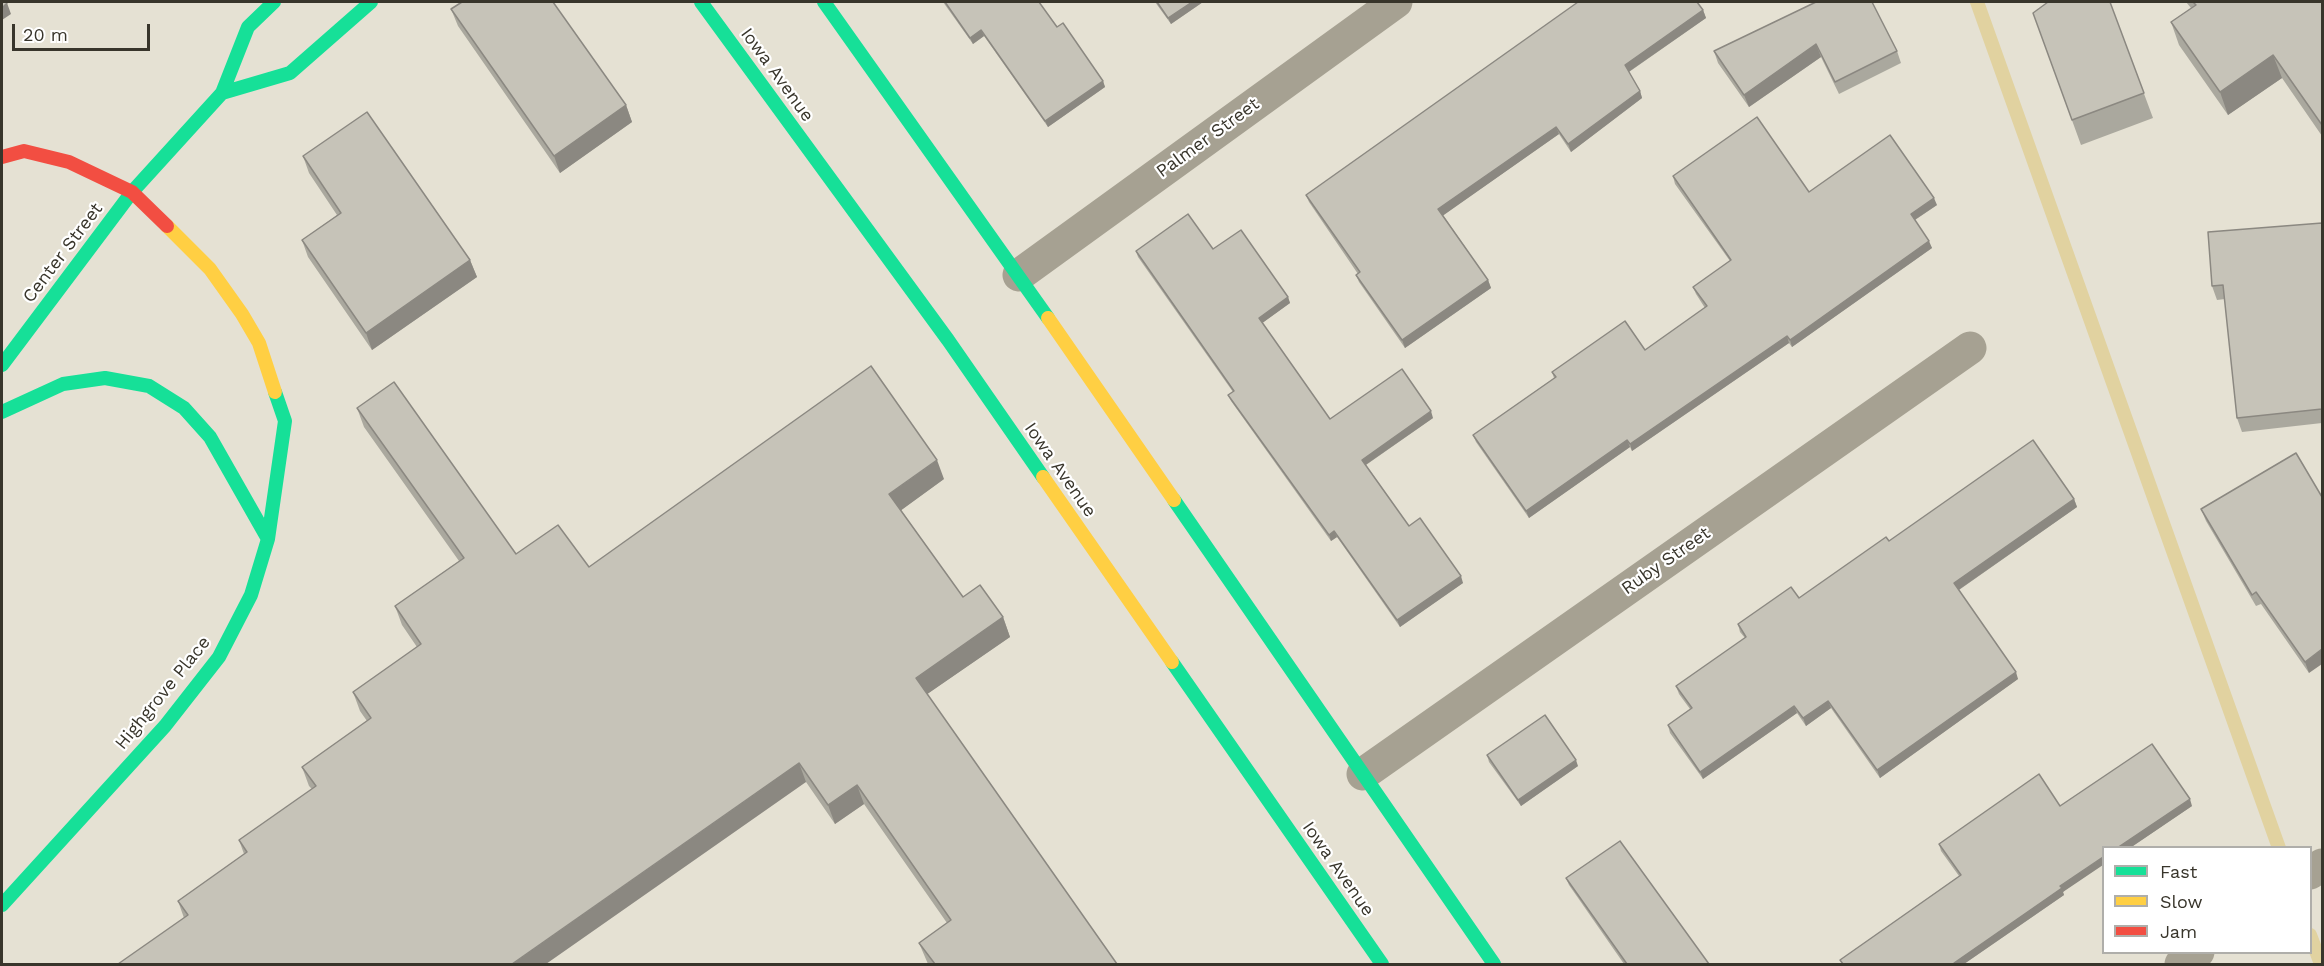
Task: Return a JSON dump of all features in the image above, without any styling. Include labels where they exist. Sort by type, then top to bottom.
[{"type":"main road","name":"Center Street","points":[[2,365],[132,192],[222,93],[248,27],[274,2]]},
{"type":"main road","points":[[222,93],[290,73],[371,2]]},
{"type":"main road","name":"Iowa Avenue","points":[[701,2],[948,340],[1382,964]]},
{"type":"main road","points":[[824,2],[1019,275],[1494,964]]},
{"type":"main road","name":"Center Street","points":[[2,157],[24,151],[46,155],[69,162],[132,192]]},
{"type":"main road","name":"Highgrove Place","points":[[2,905],[165,726],[219,657],[251,595],[268,539],[285,421],[259,343],[242,314],[210,269],[132,192]]},
{"type":"main road","points":[[2,412],[63,384],[105,378],[149,386],[184,408],[210,437],[268,539]]},
{"type":"street","name":"Palmer Street","points":[[1019,275],[1396,2]]},
{"type":"street","name":"Ruby Street","points":[[1363,774],[1970,348]]},
{"type":"street","points":[[2181,964],[2195,954]]},
{"type":"building","points":[[462,2],[553,2],[626,105],[554,156],[451,9]]},
{"type":"building","points":[[945,2],[1039,2],[1057,27],[1063,23],[1103,81],[1045,121],[981,30],[970,38]]},
{"type":"building","points":[[1157,2],[1192,2],[1168,18]]},
{"type":"building","points":[[1578,2],[1697,2],[1703,10],[1625,65],[1640,91],[1568,144],[1556,127],[1438,209],[1488,280],[1402,340],[1356,275],[1360,272],[1306,195]]},
{"type":"building","points":[[1816,2],[1872,2],[1897,51],[1835,82],[1816,44],[1744,95],[1714,51]]},
{"type":"building","points":[[2048,2],[2110,2],[2144,93],[2072,120],[2033,13]]},
{"type":"building","points":[[2193,2],[2322,2],[2322,125],[2273,55],[2220,92],[2171,22],[2196,5]]},
{"type":"building","points":[[367,112],[470,260],[366,333],[302,240],[341,213],[303,156]]},
{"type":"building","points":[[1757,117],[1809,192],[1890,135],[1934,198],[1911,214],[1929,241],[1790,340],[1787,336],[1630,444],[1627,440],[1526,511],[1473,435],[1556,377],[1552,372],[1625,321],[1645,350],[1707,306],[1693,287],[1731,260],[1673,176]]},
{"type":"building","points":[[1188,214],[1213,249],[1241,230],[1288,297],[1259,318],[1330,419],[1402,369],[1431,411],[1362,460],[1409,526],[1420,518],[1461,576],[1397,620],[1334,531],[1329,535],[1228,395],[1234,391],[1136,251]]},
{"type":"building","points":[[2322,223],[2322,409],[2237,418],[2223,285],[2212,286],[2208,232]]},
{"type":"building","points":[[871,366],[937,460],[889,494],[963,597],[980,585],[1003,617],[916,678],[1117,964],[935,964],[919,943],[951,920],[857,785],[828,805],[799,763],[512,964],[118,964],[188,915],[178,901],[247,852],[239,840],[316,786],[302,767],[371,718],[353,692],[421,644],[395,606],[464,558],[357,408],[394,382],[516,554],[558,525],[589,567]]},
{"type":"building","points":[[2033,440],[2074,499],[1954,583],[2016,672],[1877,770],[1828,701],[1803,718],[1794,706],[1700,772],[1668,725],[1692,708],[1676,686],[1746,637],[1738,624],[1791,587],[1799,598],[1886,537],[1889,541]]},
{"type":"building","points":[[2296,453],[2322,497],[2322,649],[2305,662],[2256,592],[2252,595],[2201,509]]},
{"type":"building","points":[[1545,715],[1576,760],[1518,800],[1487,755]]},
{"type":"building","points":[[2152,744],[2190,799],[2120,846],[2102,846],[2102,858],[1954,964],[1843,964],[1840,960],[1961,875],[1939,844],[2039,774],[2060,806]]},
{"type":"building","points":[[1620,841],[1709,964],[1627,964],[1566,878]]},
{"type":"waterway","points":[[1977,2],[2278,846]]},
{"type":"waterway","points":[[2312,940],[2321,964]]},
{"type":"traffic: fast","points":[[2,365],[132,192],[222,93],[248,27],[274,2]]},
{"type":"traffic: fast","points":[[222,93],[290,73],[371,2]]},
{"type":"traffic: fast","points":[[701,2],[948,340],[1043,477]]},
{"type":"traffic: fast","points":[[824,2],[1048,318]]},
{"type":"traffic: fast","points":[[2,412],[63,384],[105,378],[149,386],[184,408],[210,437],[268,539]]},
{"type":"traffic: fast","points":[[2,905],[165,726],[219,657],[251,595],[268,539],[285,421],[275,392]]},
{"type":"traffic: fast","points":[[1174,500],[1494,964]]},
{"type":"traffic: fast","points":[[1172,662],[1382,964]]},
{"type":"traffic: slow","points":[[167,226],[210,269],[242,314],[259,343],[275,392]]},
{"type":"traffic: slow","points":[[1048,318],[1174,500]]},
{"type":"traffic: slow","points":[[1043,477],[1172,662]]},
{"type":"traffic: jam","points":[[2,157],[24,151],[69,162],[132,192],[167,226]]}]
